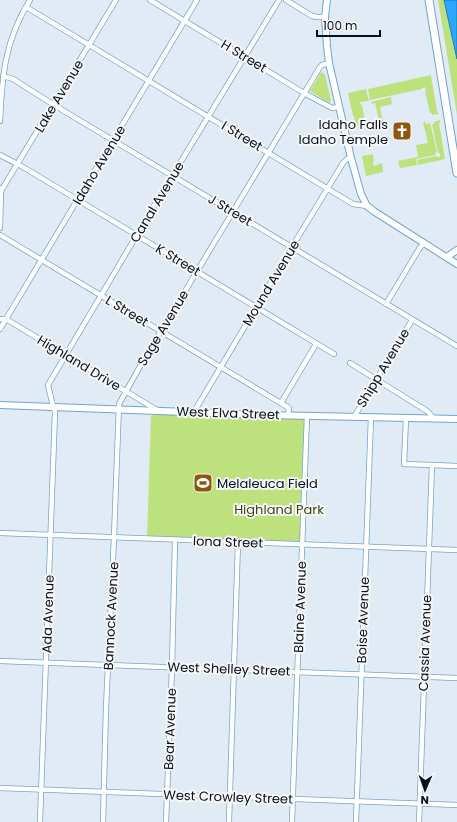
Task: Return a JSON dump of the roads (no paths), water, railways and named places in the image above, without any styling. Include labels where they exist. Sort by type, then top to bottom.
[{"type":"main road","points":[[429,0],[457,173]]},
{"type":"street","points":[[0,121],[3,76],[6,60],[18,21],[30,0]]},
{"type":"street","name":"Lake Avenue","points":[[1,190],[54,105],[116,0]]},
{"type":"street","name":"H Street","points":[[150,0],[304,93],[332,108],[339,107]]},
{"type":"street","name":"Idaho Avenue","points":[[0,329],[197,0]]},
{"type":"street","name":"Canal Avenue","points":[[54,407],[48,385],[279,0]]},
{"type":"street","points":[[286,0],[312,16],[325,17]]},
{"type":"street","points":[[327,0],[325,17],[329,63],[351,158],[361,194],[367,206]]},
{"type":"street","name":"I Street","points":[[26,7],[354,204],[367,206],[457,264]]},
{"type":"street","name":"Sage Avenue","points":[[118,410],[119,404],[126,391],[268,152],[320,67],[329,63]]},
{"type":"street","name":"J Street","points":[[3,76],[13,79],[457,346]]},
{"type":"street","name":"K Street","points":[[0,155],[18,164],[334,354]]},
{"type":"street","name":"Mound Avenue","points":[[194,412],[328,188],[347,159],[351,158]]},
{"type":"street","points":[[0,228],[1,190]]},
{"type":"street","name":"L Street","points":[[0,235],[281,403],[289,408],[288,415]]},
{"type":"street","points":[[386,304],[424,243]]},
{"type":"street","points":[[447,258],[457,250]]},
{"type":"street","points":[[0,319],[6,319]]},
{"type":"street","name":"Highland Drive","points":[[6,319],[158,411]]},
{"type":"street","name":"Shipp Avenue","points":[[354,417],[412,320]]},
{"type":"street","points":[[281,403],[316,344]]},
{"type":"street","points":[[350,363],[427,410],[435,419]]},
{"type":"street","name":"West Elva Street","points":[[0,405],[457,420]]},
{"type":"street","name":"Ada Avenue","points":[[40,822],[51,535],[54,407]]},
{"type":"street","name":"Bannock Avenue","points":[[103,822],[118,410]]},
{"type":"street","name":"Blaine Avenue","points":[[292,822],[307,416]]},
{"type":"street","name":"Boise Avenue","points":[[356,822],[371,417]]},
{"type":"street","points":[[406,418],[404,464],[457,466]]},
{"type":"street","name":"Cassia Avenue","points":[[418,822],[432,465]]},
{"type":"street","name":"Iona Street","points":[[0,533],[457,550]]},
{"type":"street","name":"Bear Avenue","points":[[166,822],[176,540]]},
{"type":"street","points":[[229,822],[238,542]]},
{"type":"street","name":"West Shelley Street","points":[[0,661],[457,678]]},
{"type":"street","name":"West Crowley Street","points":[[0,788],[457,805]]},
{"type":"water","points":[[444,0],[457,0],[457,59]]},
{"type":"place","name":"Idaho Falls Idaho Temple","points":[[402,131]]},
{"type":"place","name":"Melaleuca Field","points":[[203,483]]},
{"type":"park label","name":"Highland Park","points":[[279,509]]}]
